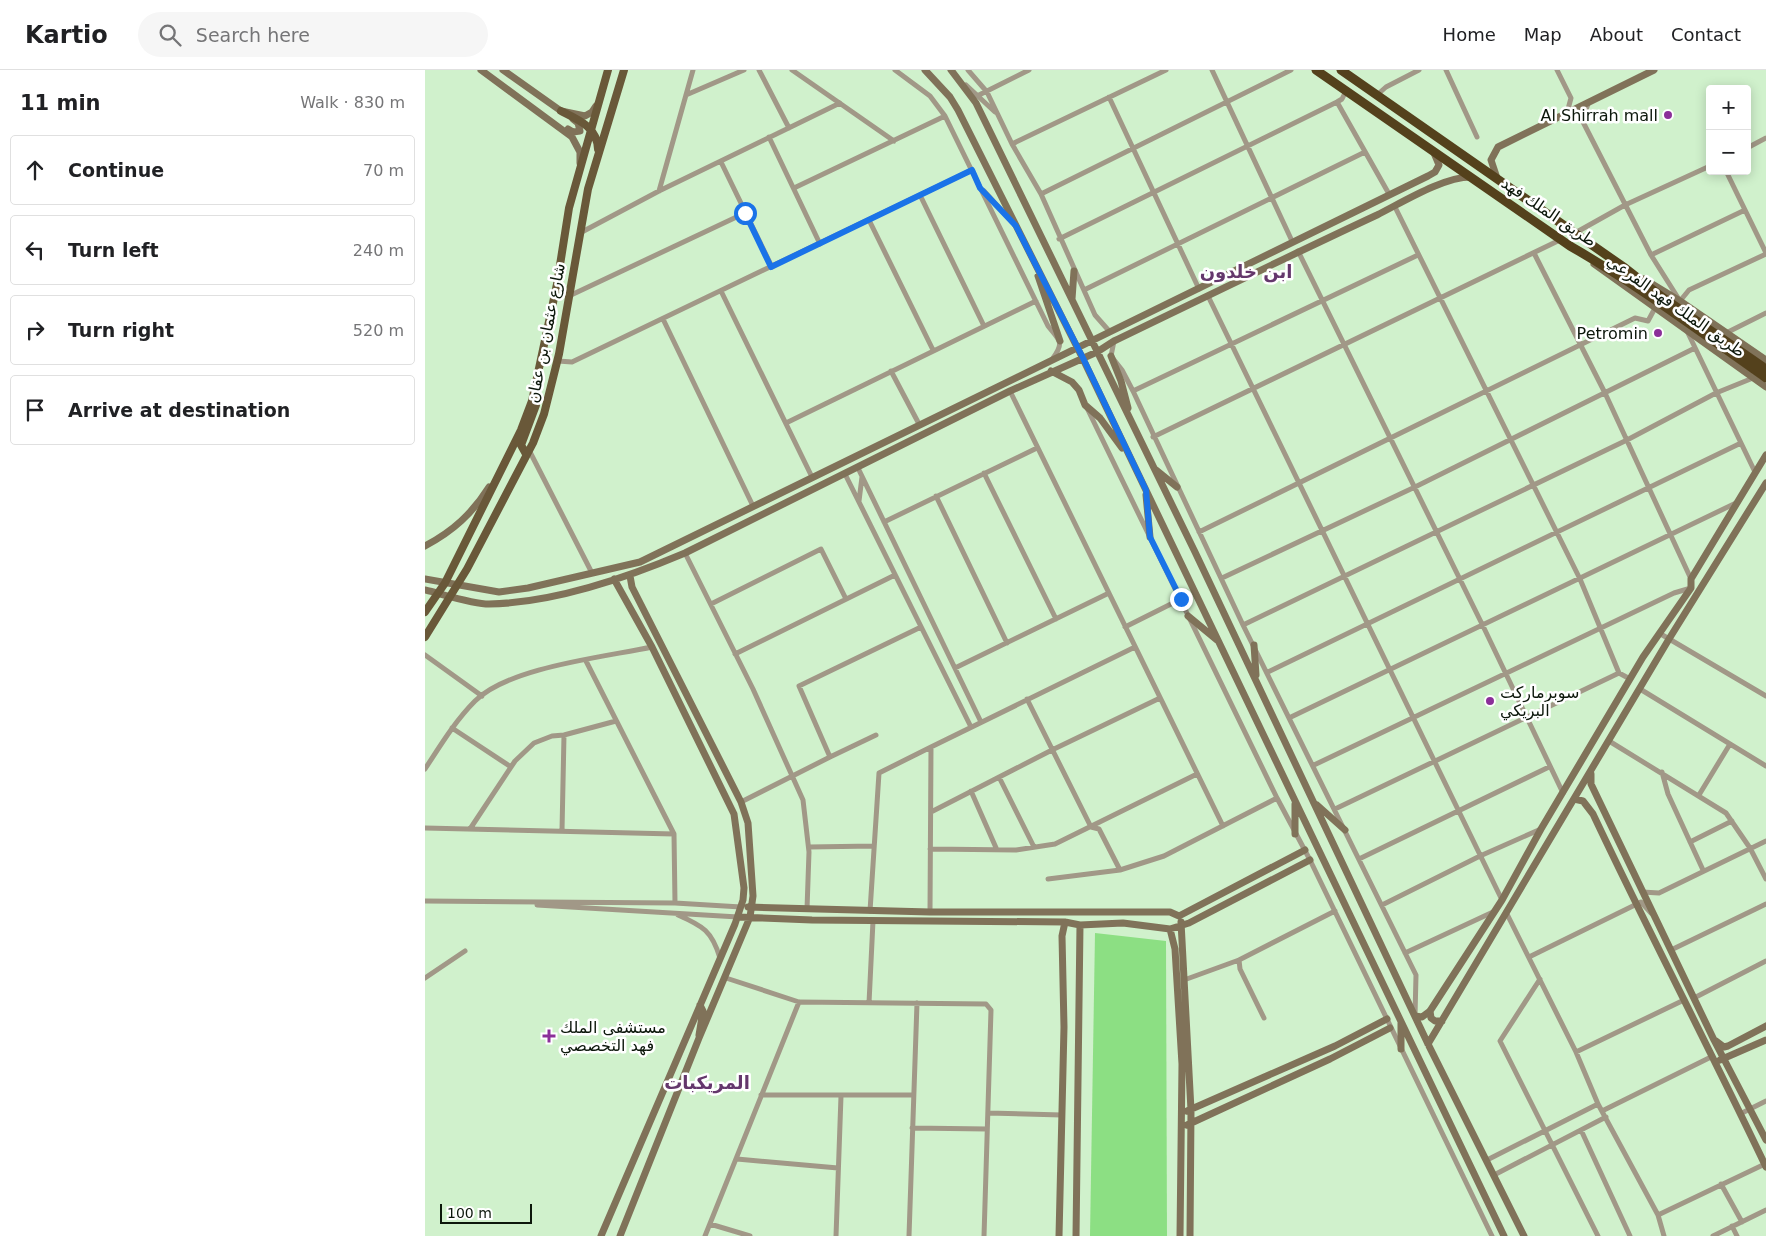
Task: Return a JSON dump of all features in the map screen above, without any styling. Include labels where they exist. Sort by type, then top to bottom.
[{"type":"highway","name":"طريق الملك فهد","points":[[1316,70],[1570,246],[1601,264],[1766,378]]},
{"type":"highway","name":"طريق الملك فهد","points":[[1341,70],[1766,369]]},
{"type":"main road","name":"شارع عثمان بن عفان","points":[[425,612],[445,583],[521,430],[537,382],[569,208],[608,70]]},
{"type":"main road","name":"شارع عثمان بن عفان","points":[[425,637],[457,586],[527,451],[544,414],[558,362],[588,189],[624,70]]},
{"type":"main road","points":[[561,111],[583,122],[591,129],[599,147],[598,156]]},
{"type":"main road","points":[[527,451],[521,445],[536,405],[537,382]]},
{"type":"street","points":[[481,70],[562,127],[577,143],[580,152],[579,171]]},
{"type":"street","points":[[503,70],[579,123],[580,131],[573,132],[546,116]]},
{"type":"street","points":[[659,191],[693,70]]},
{"type":"street","points":[[686,95],[744,70]]},
{"type":"street","points":[[759,70],[789,128]]},
{"type":"street","points":[[792,70],[894,141]]},
{"type":"street","points":[[895,70],[930,96],[945,116],[1048,326],[1060,341]]},
{"type":"street","points":[[925,70],[950,97],[958,110],[1083,358],[1504,1236]]},
{"type":"street","points":[[951,70],[999,115]]},
{"type":"street","points":[[968,70],[987,92],[1012,144],[1041,194],[1059,239],[1095,315],[1110,332]]},
{"type":"street","points":[[977,96],[1029,70]]},
{"type":"street","points":[[1012,144],[1166,70]]},
{"type":"street","points":[[1212,70],[1249,145],[1292,241]]},
{"type":"street","points":[[1041,194],[1291,70]]},
{"type":"street","points":[[1377,95],[1386,87],[1419,70]]},
{"type":"street","points":[[1445,70],[1477,137]]},
{"type":"street","points":[[1557,70],[1571,98],[1567,114]]},
{"type":"street","points":[[1497,179],[1491,165],[1494,151],[1654,70]]},
{"type":"street","points":[[959,79],[976,103],[1072,299],[1257,680],[1428,1044],[1524,1236]]},
{"type":"street","points":[[1059,239],[1337,102],[1342,99],[1346,91]]},
{"type":"street","points":[[561,111],[585,116],[592,112],[601,94]]},
{"type":"street","points":[[1109,97],[1199,288]]},
{"type":"street","points":[[1337,102],[1389,194]]},
{"type":"street","points":[[580,234],[659,191],[840,103]]},
{"type":"street","points":[[1588,104],[1582,120],[1651,255],[1680,301],[1689,290],[1766,254],[1728,175]]},
{"type":"street","points":[[794,188],[945,116]]},
{"type":"street","points":[[769,137],[820,244]]},
{"type":"street","points":[[1751,146],[1766,138]]},
{"type":"street","points":[[425,579],[499,592],[528,588],[640,562],[1053,358],[1078,348],[1292,241],[1428,176],[1435,172],[1439,165],[1438,158],[1431,149]]},
{"type":"street","points":[[1084,290],[1365,152]]},
{"type":"street","points":[[721,162],[771,267]]},
{"type":"street","points":[[1574,233],[1625,205],[1706,168]]},
{"type":"street","points":[[558,362],[572,362],[972,170]]},
{"type":"street","points":[[1428,176],[1437,178],[1434,188]]},
{"type":"street","points":[[425,590],[487,604],[502,603],[578,590],[630,576],[685,553],[1010,391],[1097,352],[1114,341],[1298,251],[1434,188],[1463,177],[1472,177]]},
{"type":"street","points":[[980,188],[1016,226]]},
{"type":"street","points":[[920,195],[984,326]]},
{"type":"street","points":[[1395,206],[1417,255],[1580,579],[1619,673],[1630,679]]},
{"type":"street","points":[[1651,255],[1745,210]]},
{"type":"street","points":[[569,296],[745,213]]},
{"type":"street","points":[[869,220],[933,350]]},
{"type":"street","points":[[1153,437],[1562,240]]},
{"type":"street","name":"طريق الملك فهد الفرعي","points":[[1570,246],[1766,388]]},
{"type":"street","points":[[1298,251],[1563,793]]},
{"type":"street","points":[[1415,1016],[1422,1017],[1430,1011],[1496,911],[1541,829],[1630,679],[1659,633],[1691,588],[1691,579],[1650,488],[1605,393],[1534,253]]},
{"type":"street","points":[[1133,391],[1231,342],[1417,255]]},
{"type":"street","points":[[1034,261],[1044,298],[1060,341],[1060,349],[1053,358]]},
{"type":"street","name":"طريق الملك فهد الفرعي","points":[[1625,268],[1680,301],[1766,360]]},
{"type":"street","points":[[1072,299],[1074,271]]},
{"type":"street","points":[[721,291],[812,477]]},
{"type":"street","points":[[1208,296],[1457,811],[1502,900]]},
{"type":"street","points":[[786,423],[1036,301]]},
{"type":"street","points":[[1199,532],[1635,318],[1648,320],[1655,308]]},
{"type":"street","points":[[1726,333],[1766,313]]},
{"type":"street","points":[[663,319],[753,506]]},
{"type":"street","points":[[1686,329],[1755,472]]},
{"type":"street","points":[[1114,341],[1111,356],[1121,381],[1131,423]]},
{"type":"street","points":[[1222,578],[1415,487],[1510,438],[1695,348]]},
{"type":"street","points":[[1111,356],[1122,370],[1133,391],[1243,625],[1291,717],[1416,975],[1415,1016]]},
{"type":"street","points":[[891,371],[919,424]]},
{"type":"street","points":[[1051,371],[1072,382],[1079,390],[1277,798],[1295,834],[1311,860],[1492,1236]]},
{"type":"street","points":[[1243,625],[1627,440],[1716,393],[1753,378]]},
{"type":"street","points":[[1010,391],[1223,826]]},
{"type":"street","points":[[1085,405],[1100,418],[1131,460]]},
{"type":"street","points":[[1267,672],[1741,443]]},
{"type":"street","points":[[884,522],[1037,448]]},
{"type":"street","points":[[527,451],[592,573]]},
{"type":"street","points":[[1691,579],[1766,455]]},
{"type":"street","points":[[425,546],[459,525],[479,503],[503,466]]},
{"type":"street","points":[[857,468],[981,722]]},
{"type":"street","points":[[1154,468],[1177,487]]},
{"type":"street","points":[[984,473],[1056,619]]},
{"type":"street","points":[[845,474],[971,727]]},
{"type":"street","points":[[859,501],[862,477]]},
{"type":"street","points":[[1428,1044],[1574,799],[1591,774],[1669,639],[1766,483]]},
{"type":"street","points":[[1146,490],[1150,537]]},
{"type":"street","points":[[937,496],[1007,643]]},
{"type":"street","points":[[1291,717],[1483,626],[1671,533],[1737,503]]},
{"type":"street","points":[[711,604],[821,549],[846,599]]},
{"type":"street","points":[[685,553],[735,654],[803,800],[809,847],[807,910]]},
{"type":"street","points":[[735,654],[895,575]]},
{"type":"street","points":[[620,1236],[699,1038],[726,978],[750,917],[752,907],[748,823],[741,802],[632,587],[630,576]]},
{"type":"street","points":[[601,1236],[738,917],[744,888],[734,814],[653,647],[614,579]]},
{"type":"street","points":[[1314,765],[1674,593],[1691,588]]},
{"type":"street","points":[[955,668],[1109,593]]},
{"type":"street","points":[[1125,626],[1181,599]]},
{"type":"street","points":[[1188,616],[1219,641]]},
{"type":"street","points":[[830,757],[799,686],[921,627]]},
{"type":"street","points":[[1659,633],[1766,696]]},
{"type":"street","points":[[1253,645],[1257,680]]},
{"type":"street","points":[[425,769],[452,728],[476,700],[517,677],[653,647]]},
{"type":"street","points":[[870,911],[879,773],[1135,647]]},
{"type":"street","points":[[425,655],[482,696]]},
{"type":"street","points":[[585,661],[674,834],[675,903]]},
{"type":"street","points":[[1335,809],[1619,673]]},
{"type":"street","points":[[1640,689],[1766,766]]},
{"type":"street","points":[[931,812],[1052,750],[1160,698]]},
{"type":"street","points":[[1027,700],[1091,827],[1099,829],[1120,870]]},
{"type":"street","points":[[470,829],[511,767],[534,743],[552,736],[564,736],[616,721]]},
{"type":"street","points":[[452,728],[511,767]]},
{"type":"street","points":[[741,802],[877,735]]},
{"type":"street","points":[[562,832],[564,736]]},
{"type":"street","points":[[1609,741],[1727,813],[1750,848],[1766,879]]},
{"type":"street","points":[[1699,795],[1730,744]]},
{"type":"street","points":[[930,912],[931,747]]},
{"type":"street","points":[[1359,859],[1549,767]]},
{"type":"street","points":[[1662,772],[1668,794],[1703,870]]},
{"type":"street","points":[[930,849],[997,850],[1055,844],[1197,774]]},
{"type":"street","points":[[1591,774],[1591,784],[1653,915],[1724,1060],[1765,1136]]},
{"type":"street","points":[[999,777],[1034,847]]},
{"type":"street","points":[[971,791],[997,850]]},
{"type":"street","points":[[1048,879],[1120,870],[1164,856],[1277,798]]},
{"type":"street","points":[[1574,799],[1583,801],[1588,808],[1764,1162],[1658,1215]]},
{"type":"street","points":[[1588,808],[1589,800],[1598,799]]},
{"type":"street","points":[[1295,801],[1295,834]]},
{"type":"street","points":[[1315,803],[1345,830]]},
{"type":"street","points":[[1690,842],[1732,821]]},
{"type":"street","points":[[425,828],[674,834]]},
{"type":"street","points":[[1382,904],[1480,856],[1541,829]]},
{"type":"street","points":[[1642,892],[1659,893],[1766,841]]},
{"type":"street","points":[[809,847],[874,846]]},
{"type":"street","points":[[1179,916],[1305,850]]},
{"type":"street","points":[[506,902],[738,917],[873,921],[1065,922],[1080,925],[1123,923],[1169,928],[1181,926],[1311,860]]},
{"type":"street","points":[[425,901],[675,903],[807,910],[930,912],[1170,912],[1179,916]]},
{"type":"street","points":[[1529,957],[1641,902],[1653,915]]},
{"type":"street","points":[[1671,950],[1766,904]]},
{"type":"street","points":[[1184,980],[1239,960],[1335,911]]},
{"type":"street","points":[[1405,953],[1496,911]]},
{"type":"street","points":[[1507,912],[1576,1052],[1598,1104],[1658,1215],[1664,1236]]},
{"type":"street","points":[[675,913],[702,926],[715,941],[720,958]]},
{"type":"street","points":[[1179,916],[1191,1110],[1190,1236]]},
{"type":"street","points":[[869,1003],[873,921]]},
{"type":"street","points":[[1059,1236],[1062,1116],[1062,936],[1065,922]]},
{"type":"street","points":[[1076,1236],[1080,925]]},
{"type":"street","points":[[1169,928],[1175,949],[1183,1064],[1180,1236]]},
{"type":"street","points":[[425,978],[465,951]]},
{"type":"street","points":[[1239,960],[1240,969],[1265,1018]]},
{"type":"street","points":[[1695,998],[1766,961]]},
{"type":"street","points":[[726,978],[799,1002],[986,1004],[991,1010],[984,1236]]},
{"type":"street","points":[[1540,979],[1501,1041],[1598,1236]]},
{"type":"street","points":[[1576,1052],[1684,1000]]},
{"type":"street","points":[[705,1236],[799,1002]]},
{"type":"street","points":[[909,1236],[917,1003]]},
{"type":"street","points":[[699,1038],[698,1027],[703,1011],[700,1005]]},
{"type":"street","points":[[1430,1011],[1431,1018],[1435,1021],[1442,1021]]},
{"type":"street","points":[[1182,1113],[1335,1046],[1387,1019]]},
{"type":"street","points":[[1401,1020],[1401,1049]]},
{"type":"street","points":[[1714,1040],[1724,1046],[1766,1026]]},
{"type":"street","points":[[1182,1127],[1330,1059],[1391,1028]]},
{"type":"street","points":[[1737,1040],[1738,1049],[1743,1051]]},
{"type":"street","points":[[1705,1046],[1719,1060],[1724,1060],[1766,1040]]},
{"type":"street","points":[[1602,1111],[1711,1057]]},
{"type":"street","points":[[761,1095],[913,1096]]},
{"type":"street","points":[[836,1236],[841,1096]]},
{"type":"street","points":[[1741,1113],[1766,1101]]},
{"type":"street","points":[[1487,1160],[1598,1104]]},
{"type":"street","points":[[988,1114],[1062,1116]]},
{"type":"street","points":[[1494,1175],[1606,1117]]},
{"type":"street","points":[[912,1128],[987,1128]]},
{"type":"street","points":[[1581,1130],[1630,1236]]},
{"type":"street","points":[[737,1159],[838,1168]]},
{"type":"street","points":[[1721,1184],[1742,1222]]},
{"type":"street","points":[[1713,1236],[1766,1210]]},
{"type":"street","points":[[710,1224],[750,1236]]},
{"type":"street","points":[[1732,1226],[1737,1236]]},
{"type":"green space","points":[[1095,933],[1166,941],[1167,1236],[1090,1236]]},
{"type":"place","name":"Al Shirrah mall","points":[[1668,115]]},
{"type":"place","name":"Petromin","points":[[1658,333]]},
{"type":"place","name":"سوبرماركت البريكي","points":[[1490,701]]},
{"type":"place","name":"مستشفى الملك فهد التخصصي","points":[[549,1036]]},
{"type":"district","name":"ابن خلدون","points":[[1246,271]]},
{"type":"district","name":"المريكبات","points":[[707,1082]]},
{"type":"route","points":[[745,213],[771,267],[972,170],[980,188],[1016,226],[1083,358],[1146,490],[1150,537],[1181,599]]}]
